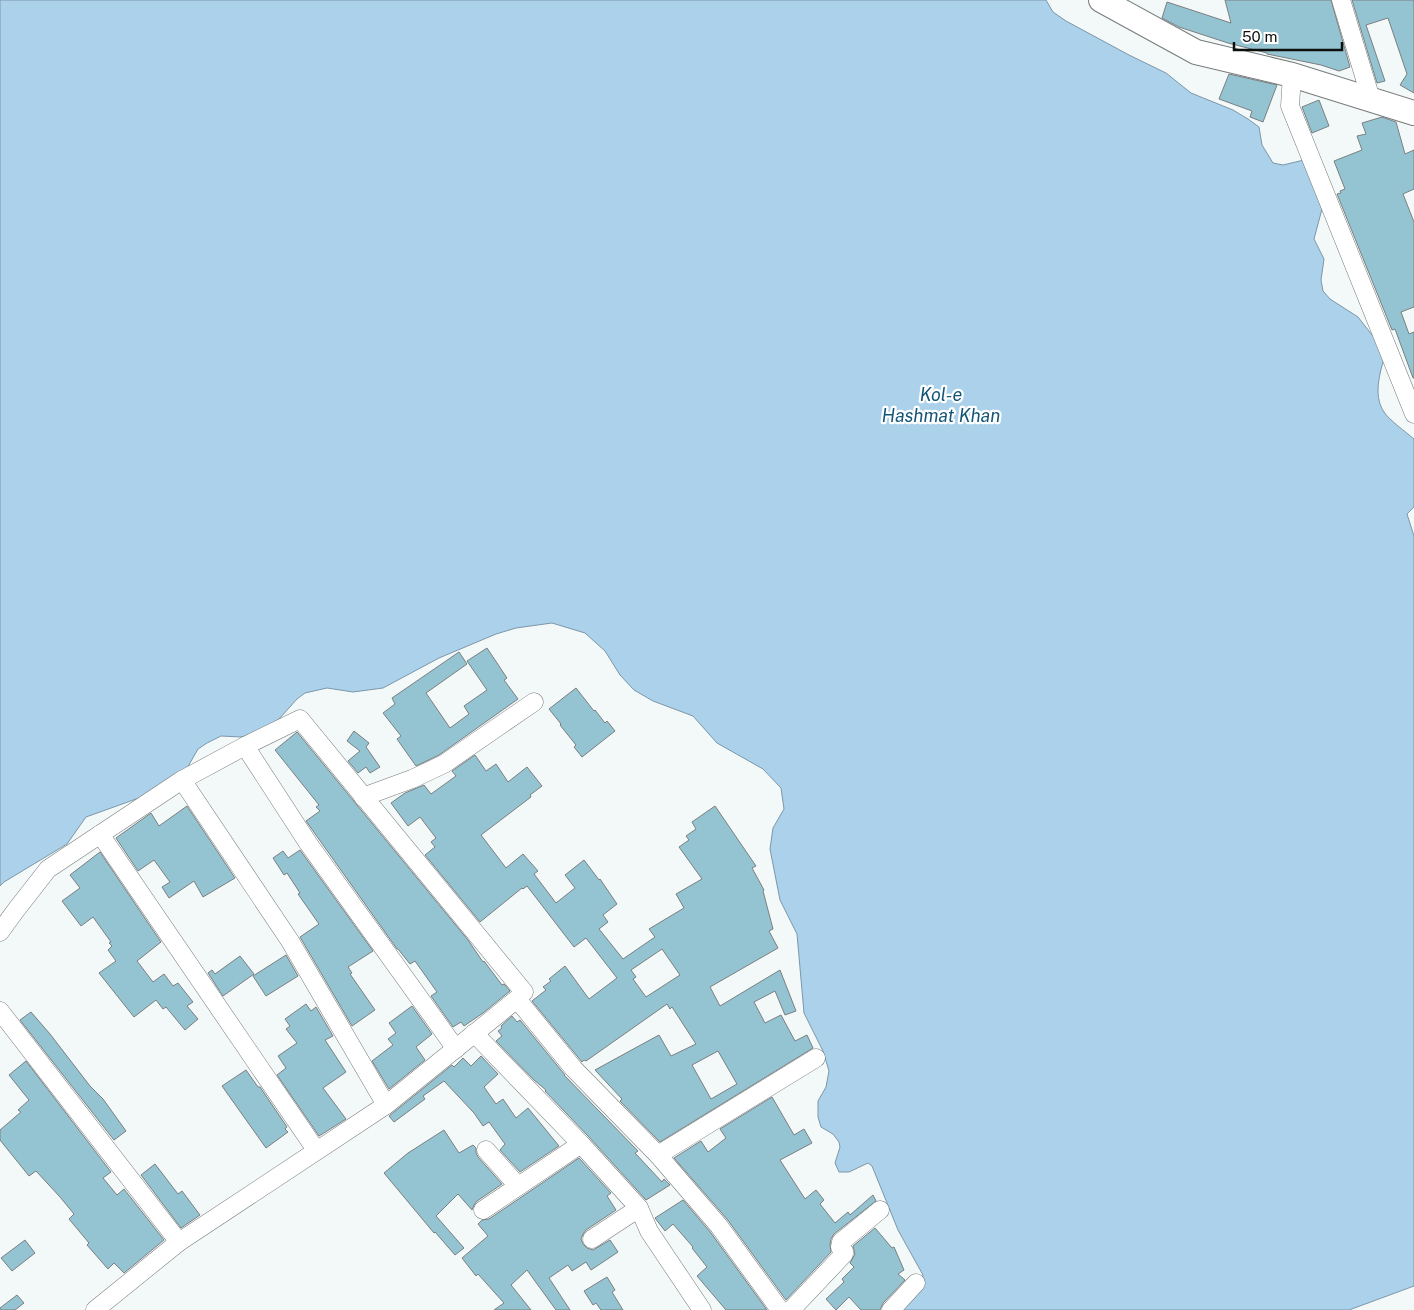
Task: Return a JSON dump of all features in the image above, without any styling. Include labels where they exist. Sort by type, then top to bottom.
[{"type":"street","points":[[1101,0],[1196,52],[1292,75],[1414,113]]},
{"type":"street","points":[[1341,0],[1371,99]]},
{"type":"street","points":[[1292,75],[1290,106],[1414,414]]},
{"type":"street","points":[[363,797],[412,779],[444,764],[534,702]]},
{"type":"street","points":[[0,932],[48,869],[182,780],[300,719],[524,992],[386,1105],[179,1242],[94,1310]]},
{"type":"street","points":[[245,746],[308,843],[456,1048]]},
{"type":"street","points":[[182,780],[290,941],[386,1105]]},
{"type":"street","points":[[100,834],[316,1150]]},
{"type":"street","points":[[517,999],[574,1069],[658,1154],[719,1226],[780,1310]]},
{"type":"street","points":[[0,1011],[179,1242]]},
{"type":"street","points":[[474,1033],[581,1144],[639,1208],[649,1231],[699,1309]]},
{"type":"street","points":[[658,1154],[816,1058]]},
{"type":"street","points":[[483,1210],[581,1144]]},
{"type":"street","points":[[486,1150],[518,1186]]},
{"type":"street","points":[[592,1239],[639,1208]]},
{"type":"street","points":[[791,1310],[844,1254],[840,1247],[840,1242],[880,1210]]},
{"type":"street","points":[[891,1310],[916,1283]]},
{"type":"water","name":"Kol-e Hashmat Khan","points":[[0,0],[1046,0],[1053,12],[1066,21],[1166,73],[1191,93],[1233,110],[1248,119],[1259,127],[1262,145],[1273,163],[1283,165],[1304,160],[1322,209],[1314,239],[1324,259],[1321,280],[1323,291],[1330,299],[1358,317],[1372,335],[1381,341],[1386,351],[1378,390],[1380,405],[1390,419],[1414,439],[1414,507],[1407,514],[1414,536],[1414,1286],[1349,1310],[899,1310],[921,1286],[923,1275],[898,1230],[872,1166],[868,1163],[849,1172],[839,1172],[835,1163],[840,1147],[839,1142],[833,1134],[821,1127],[818,1117],[818,1101],[826,1087],[829,1071],[823,1051],[804,1013],[797,934],[780,900],[770,849],[773,828],[784,809],[781,788],[763,769],[717,743],[693,716],[653,701],[634,690],[620,675],[605,651],[585,633],[552,623],[516,628],[496,634],[439,658],[383,688],[353,692],[327,688],[305,693],[279,719],[256,733],[241,737],[221,736],[207,743],[198,749],[186,770],[150,794],[86,817],[67,844],[0,886]]},
{"type":"building","points":[[1225,0],[1331,0],[1350,67],[1339,71],[1321,65],[1267,54],[1179,27],[1162,18],[1167,2],[1231,23]]},
{"type":"building","points":[[1352,0],[1414,0],[1414,93],[1400,85],[1407,74],[1388,18],[1366,25],[1385,81],[1377,83]]},
{"type":"building","points":[[1229,74],[1277,85],[1263,122],[1250,117],[1252,111],[1219,99]]},
{"type":"building","points":[[1319,100],[1329,126],[1312,133],[1302,107]]},
{"type":"building","points":[[1382,117],[1396,122],[1405,154],[1414,150],[1414,189],[1403,194],[1414,222],[1414,307],[1401,312],[1409,334],[1414,332],[1414,378],[1395,329],[1392,330],[1337,194],[1345,189],[1334,161],[1362,150],[1357,136],[1366,134],[1362,123]]},
{"type":"building","points":[[487,648],[507,678],[504,680],[518,699],[439,755],[416,766],[397,739],[401,736],[383,713],[395,704],[392,698],[459,652],[467,664],[426,693],[450,728],[469,714],[464,706],[487,690],[467,661]]},
{"type":"building","points":[[576,688],[594,711],[605,723],[607,721],[615,731],[582,757],[574,747],[576,745],[549,709]]},
{"type":"building","points":[[354,731],[369,743],[366,747],[380,767],[370,773],[366,767],[358,773],[348,761],[360,751],[347,741]]},
{"type":"building","points":[[297,732],[468,940],[483,962],[502,985],[504,984],[510,991],[464,1026],[461,1022],[453,1027],[431,996],[437,992],[415,961],[410,964],[397,949],[306,821],[320,811],[316,807],[319,805],[275,750]]},
{"type":"building","points":[[475,755],[486,771],[496,764],[508,782],[527,767],[542,786],[530,795],[531,797],[481,835],[506,868],[523,854],[538,871],[534,874],[556,903],[575,888],[565,875],[584,860],[617,904],[603,915],[608,922],[599,929],[623,959],[655,937],[649,929],[684,908],[676,894],[702,879],[679,847],[689,840],[686,836],[696,829],[692,822],[715,806],[756,866],[752,868],[764,890],[773,929],[769,931],[778,948],[710,987],[720,1006],[780,970],[796,1011],[785,1015],[775,991],[754,1002],[765,1023],[781,1015],[795,1041],[807,1035],[813,1048],[660,1142],[620,1101],[622,1099],[595,1070],[659,1035],[671,1056],[696,1044],[672,1007],[670,1009],[667,1004],[582,1062],[532,1001],[546,990],[543,987],[551,981],[549,979],[565,966],[589,999],[617,978],[586,938],[574,947],[527,886],[480,922],[425,855],[435,847],[431,842],[436,838],[420,817],[408,826],[391,803],[405,793],[424,785],[431,794],[456,776],[452,771]],"holes":[[[662,949],[680,975],[646,997],[633,979],[636,977],[631,970]],[[718,1051],[737,1084],[711,1099],[692,1065]]]},
{"type":"building","points":[[187,806],[235,878],[203,897],[194,881],[169,898],[162,887],[170,882],[154,860],[138,871],[116,838],[151,813],[159,826]]},
{"type":"building","points":[[300,850],[373,951],[348,967],[352,973],[350,974],[375,1010],[352,1026],[300,937],[319,924],[298,894],[300,893],[287,873],[284,875],[273,858],[283,851],[288,858]]},
{"type":"building","points":[[100,852],[161,942],[137,961],[153,982],[164,974],[173,986],[178,983],[193,1002],[187,1006],[198,1019],[185,1030],[166,1007],[163,1009],[156,1000],[134,1017],[99,973],[116,961],[108,950],[112,946],[109,943],[111,942],[93,917],[81,926],[62,901],[80,888],[70,875]]},
{"type":"building","points":[[286,955],[298,976],[266,996],[253,976]]},
{"type":"building","points":[[240,956],[254,974],[223,996],[208,973],[212,970],[215,974]]},
{"type":"building","points":[[306,1004],[311,1011],[316,1007],[333,1036],[325,1040],[346,1072],[323,1088],[346,1119],[319,1136],[277,1075],[286,1068],[278,1056],[297,1043],[286,1029],[290,1026],[285,1019]]},
{"type":"building","points":[[412,1006],[432,1034],[416,1047],[425,1060],[389,1089],[372,1061],[393,1045],[388,1039],[396,1033],[389,1023]]},
{"type":"building","points":[[31,1012],[90,1086],[103,1099],[126,1131],[114,1140],[20,1020]]},
{"type":"building","points":[[512,1016],[517,1022],[520,1020],[564,1075],[638,1151],[635,1153],[662,1182],[664,1179],[670,1185],[646,1200],[546,1090],[496,1041],[502,1036],[498,1031],[502,1028],[501,1026]]},
{"type":"building","points":[[481,1056],[498,1074],[484,1087],[496,1104],[503,1099],[516,1118],[528,1108],[559,1146],[520,1172],[500,1150],[505,1144],[489,1122],[483,1126],[474,1113],[444,1081],[423,1096],[425,1099],[394,1122],[389,1116],[452,1065],[454,1067],[463,1058],[471,1066]]},
{"type":"building","points":[[26,1061],[111,1172],[103,1178],[117,1195],[124,1189],[164,1240],[124,1273],[114,1263],[108,1269],[87,1245],[89,1243],[69,1219],[74,1214],[60,1197],[36,1171],[29,1176],[0,1140],[0,1130],[21,1112],[18,1110],[29,1100],[9,1075]]},
{"type":"building","points":[[246,1070],[287,1127],[285,1129],[288,1132],[266,1148],[222,1086]]},
{"type":"building","points":[[772,1097],[794,1135],[804,1129],[812,1143],[780,1160],[805,1199],[816,1190],[824,1200],[820,1204],[835,1223],[848,1212],[850,1215],[873,1195],[876,1201],[834,1234],[830,1245],[831,1252],[786,1300],[727,1219],[674,1158],[701,1141],[708,1152],[726,1138],[720,1129]]},
{"type":"building","points":[[444,1130],[459,1153],[473,1145],[476,1148],[478,1157],[502,1184],[477,1201],[472,1210],[458,1194],[436,1216],[464,1248],[455,1255],[384,1173],[408,1153]]},
{"type":"building","points":[[579,1158],[611,1193],[607,1196],[616,1210],[586,1230],[581,1239],[583,1244],[593,1250],[610,1240],[618,1252],[591,1270],[586,1262],[572,1271],[568,1265],[549,1278],[570,1310],[556,1310],[527,1270],[511,1285],[531,1310],[494,1310],[504,1303],[478,1274],[476,1276],[462,1258],[488,1236],[478,1224],[482,1220],[489,1219]]},
{"type":"building","points":[[155,1164],[178,1194],[182,1191],[200,1215],[181,1228],[141,1175]]},
{"type":"building","points":[[683,1200],[711,1233],[767,1310],[726,1310],[697,1276],[707,1267],[693,1247],[673,1224],[665,1231],[655,1218]]},
{"type":"building","points":[[875,1228],[892,1248],[894,1247],[904,1270],[898,1274],[905,1280],[883,1303],[880,1310],[861,1310],[849,1297],[836,1310],[826,1299],[844,1282],[842,1279],[854,1267],[850,1263],[855,1254],[853,1246]]},
{"type":"building","points":[[25,1240],[35,1253],[12,1271],[1,1258]]},
{"type":"building","points":[[607,1277],[615,1290],[612,1292],[623,1310],[601,1310],[596,1303],[593,1305],[584,1291]]},
{"type":"building","points":[[17,1295],[24,1303],[15,1310],[0,1310],[0,1308]]}]
